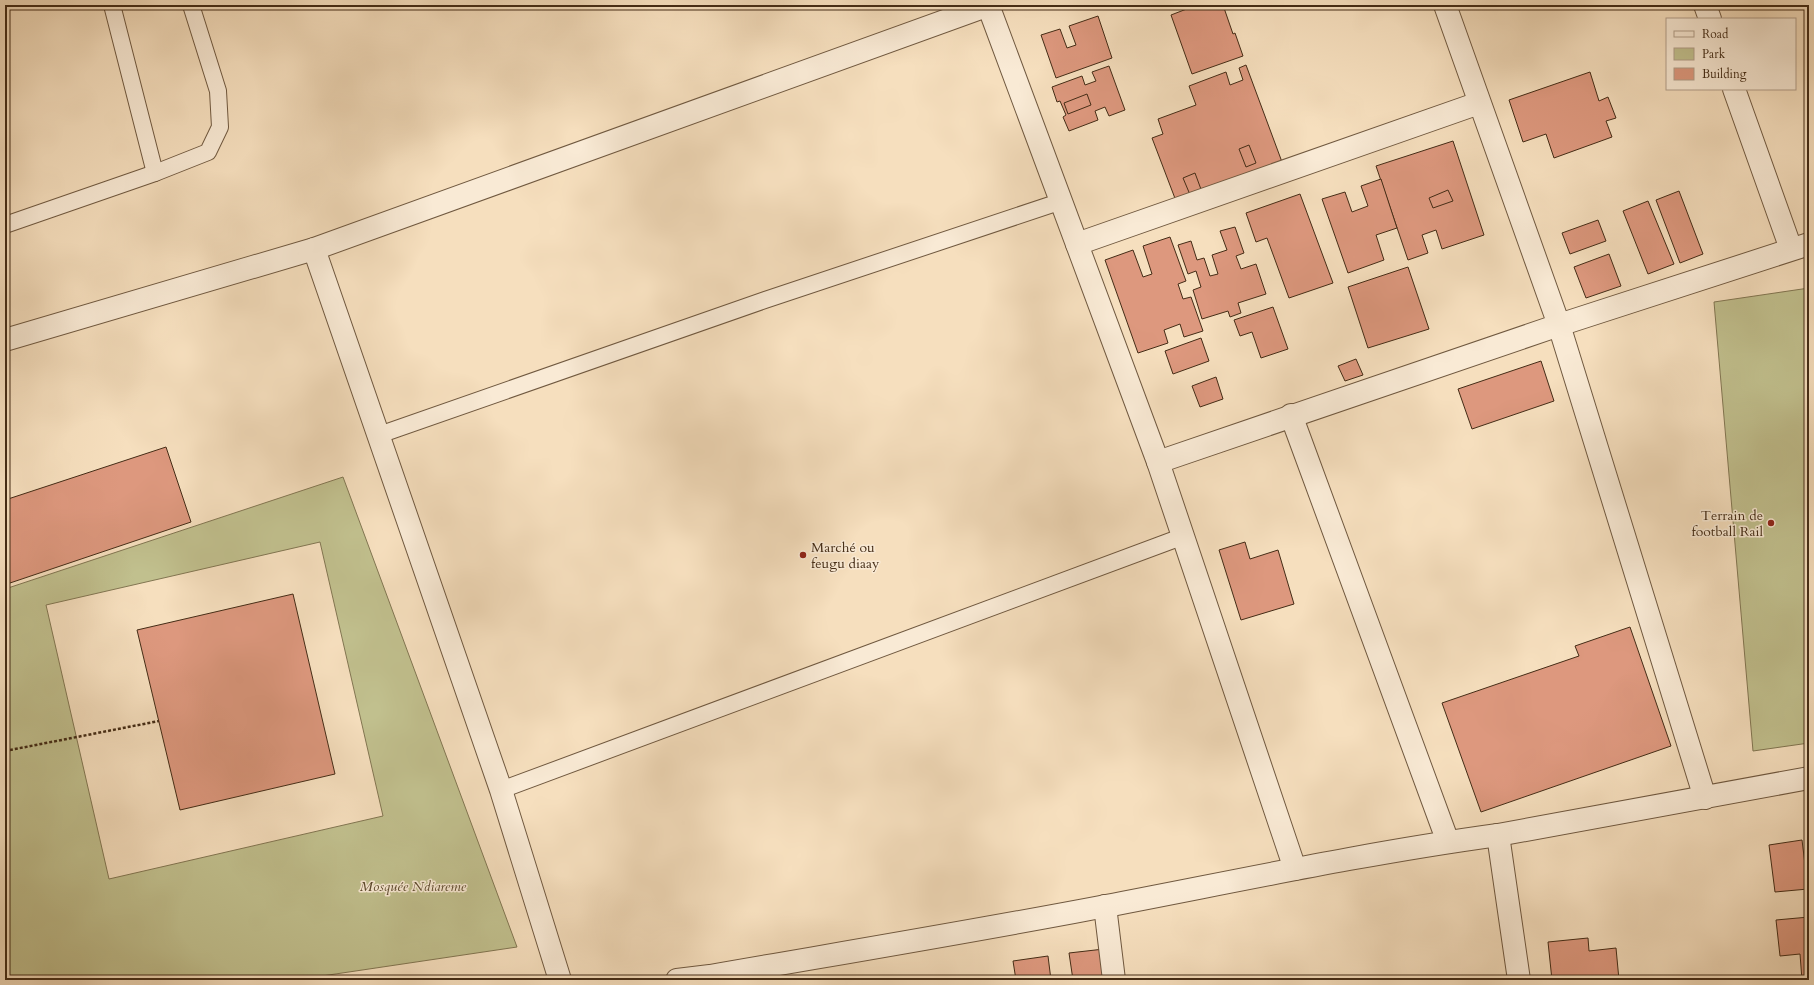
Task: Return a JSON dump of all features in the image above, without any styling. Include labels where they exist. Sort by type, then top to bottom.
[{"type":"street","points":[[5,340],[314,249],[988,5],[1158,462],[1295,869]]},
{"type":"street","points":[[1445,5],[1559,325],[1705,798]]},
{"type":"street","points":[[1704,5],[1710,18]]},
{"type":"street","points":[[1158,462],[1291,415],[1800,246],[1734,90]]},
{"type":"street","points":[[1078,244],[1479,103]]},
{"type":"street","points":[[314,249],[501,790],[560,980]]},
{"type":"street","points":[[1291,415],[1448,842]]},
{"type":"street","points":[[677,980],[710,978],[1105,906],[1295,869],[1448,842],[1498,835],[1809,778]]},
{"type":"street","points":[[1498,835],[1519,980]]},
{"type":"street","points":[[1105,906],[1114,980]]},
{"type":"lane","points":[[112,5],[155,173]]},
{"type":"lane","points":[[5,225],[155,173],[208,152],[220,127],[218,91],[192,5]]},
{"type":"lane","points":[[379,435],[765,300],[1062,202]]},
{"type":"lane","points":[[501,790],[1184,536]]},
{"type":"path","points":[[5,751],[159,721]]},
{"type":"green space","name":"Terrain de football Rail","points":[[1809,288],[1809,743],[1753,751],[1714,302]]},
{"type":"green space","name":"Mosquée Ndiareme","points":[[343,477],[517,947],[295,980],[5,980],[5,589]],"holes":[[[320,542],[383,816],[109,879],[46,605]]]},
{"type":"building","points":[[1197,5],[1223,5],[1233,34],[1235,33],[1243,56],[1192,74],[1171,15]]},
{"type":"building","points":[[1098,16],[1112,58],[1056,78],[1041,35],[1060,29],[1067,48],[1076,45],[1069,26]]},
{"type":"building","points":[[1246,65],[1282,162],[1176,201],[1152,138],[1163,134],[1158,119],[1196,105],[1189,86],[1226,72],[1230,85],[1243,80],[1239,68]]},
{"type":"building","points":[[1109,66],[1125,110],[1109,116],[1105,107],[1095,111],[1098,120],[1069,131],[1063,117],[1066,115],[1060,101],[1057,102],[1052,87],[1082,76],[1085,85],[1096,81],[1092,72]]},
{"type":"building","points":[[1590,72],[1599,101],[1608,97],[1616,118],[1606,121],[1612,137],[1554,158],[1546,134],[1523,142],[1509,100]]},
{"type":"building","points":[[1087,94],[1091,105],[1068,114],[1064,103]]},
{"type":"building","points":[[1453,141],[1484,235],[1442,249],[1436,230],[1422,235],[1428,253],[1408,260],[1376,166]]},
{"type":"building","points":[[1249,145],[1256,163],[1246,167],[1239,149]]},
{"type":"building","points":[[1195,173],[1202,192],[1191,197],[1183,178]]},
{"type":"building","points":[[1381,179],[1397,228],[1376,235],[1384,260],[1348,273],[1322,199],[1345,192],[1352,212],[1368,206],[1361,186]]},
{"type":"building","points":[[1448,190],[1453,201],[1433,208],[1429,198]]},
{"type":"building","points":[[1679,191],[1703,254],[1680,263],[1656,200]]},
{"type":"building","points":[[1300,194],[1333,283],[1289,298],[1267,238],[1256,242],[1246,213]]},
{"type":"building","points":[[1648,201],[1674,264],[1648,274],[1623,211]]},
{"type":"building","points":[[1598,220],[1606,241],[1570,254],[1562,233]]},
{"type":"building","points":[[1235,227],[1244,253],[1236,256],[1241,269],[1256,264],[1266,294],[1238,303],[1241,313],[1230,317],[1228,311],[1202,319],[1193,290],[1201,287],[1196,271],[1188,274],[1178,245],[1191,241],[1197,260],[1204,258],[1210,276],[1218,274],[1212,255],[1227,250],[1220,231]]},
{"type":"building","points":[[1170,237],[1186,281],[1178,284],[1183,299],[1191,297],[1203,331],[1184,337],[1180,324],[1164,330],[1168,343],[1138,353],[1105,260],[1133,250],[1143,277],[1152,274],[1143,246]]},
{"type":"building","points":[[1609,254],[1621,286],[1586,298],[1574,267]]},
{"type":"building","points":[[1408,267],[1429,329],[1368,348],[1348,287]]},
{"type":"building","points":[[1273,307],[1288,349],[1261,358],[1252,332],[1240,336],[1234,320]]},
{"type":"building","points":[[1201,338],[1209,361],[1173,374],[1165,351]]},
{"type":"building","points":[[1356,359],[1363,375],[1345,381],[1338,366]]},
{"type":"building","points":[[1541,361],[1554,401],[1472,429],[1458,389]]},
{"type":"building","points":[[1216,377],[1223,399],[1200,407],[1192,386]]},
{"type":"building","points":[[166,447],[191,522],[7,584],[5,579],[5,500]]},
{"type":"building","points":[[1245,542],[1250,559],[1278,550],[1294,604],[1241,620],[1219,550]]},
{"type":"building","points":[[293,594],[335,774],[180,810],[137,630]]},
{"type":"building","points":[[1630,627],[1671,746],[1481,812],[1442,703],[1579,656],[1575,646]]},
{"type":"building","points":[[1802,840],[1808,889],[1775,892],[1769,845]]},
{"type":"building","points":[[1809,917],[1809,980],[1802,980],[1800,954],[1780,956],[1776,920]]},
{"type":"building","points":[[1588,938],[1589,951],[1616,948],[1619,980],[1552,980],[1548,942]]},
{"type":"building","points":[[1104,949],[1108,980],[1073,980],[1069,953]]},
{"type":"building","points":[[1048,956],[1051,980],[1016,980],[1013,961]]},
{"type":"place","name":"Terrain de football Rail","points":[[1771,523]]},
{"type":"place","name":"Marché ou feugu diaay","points":[[803,555]]}]
